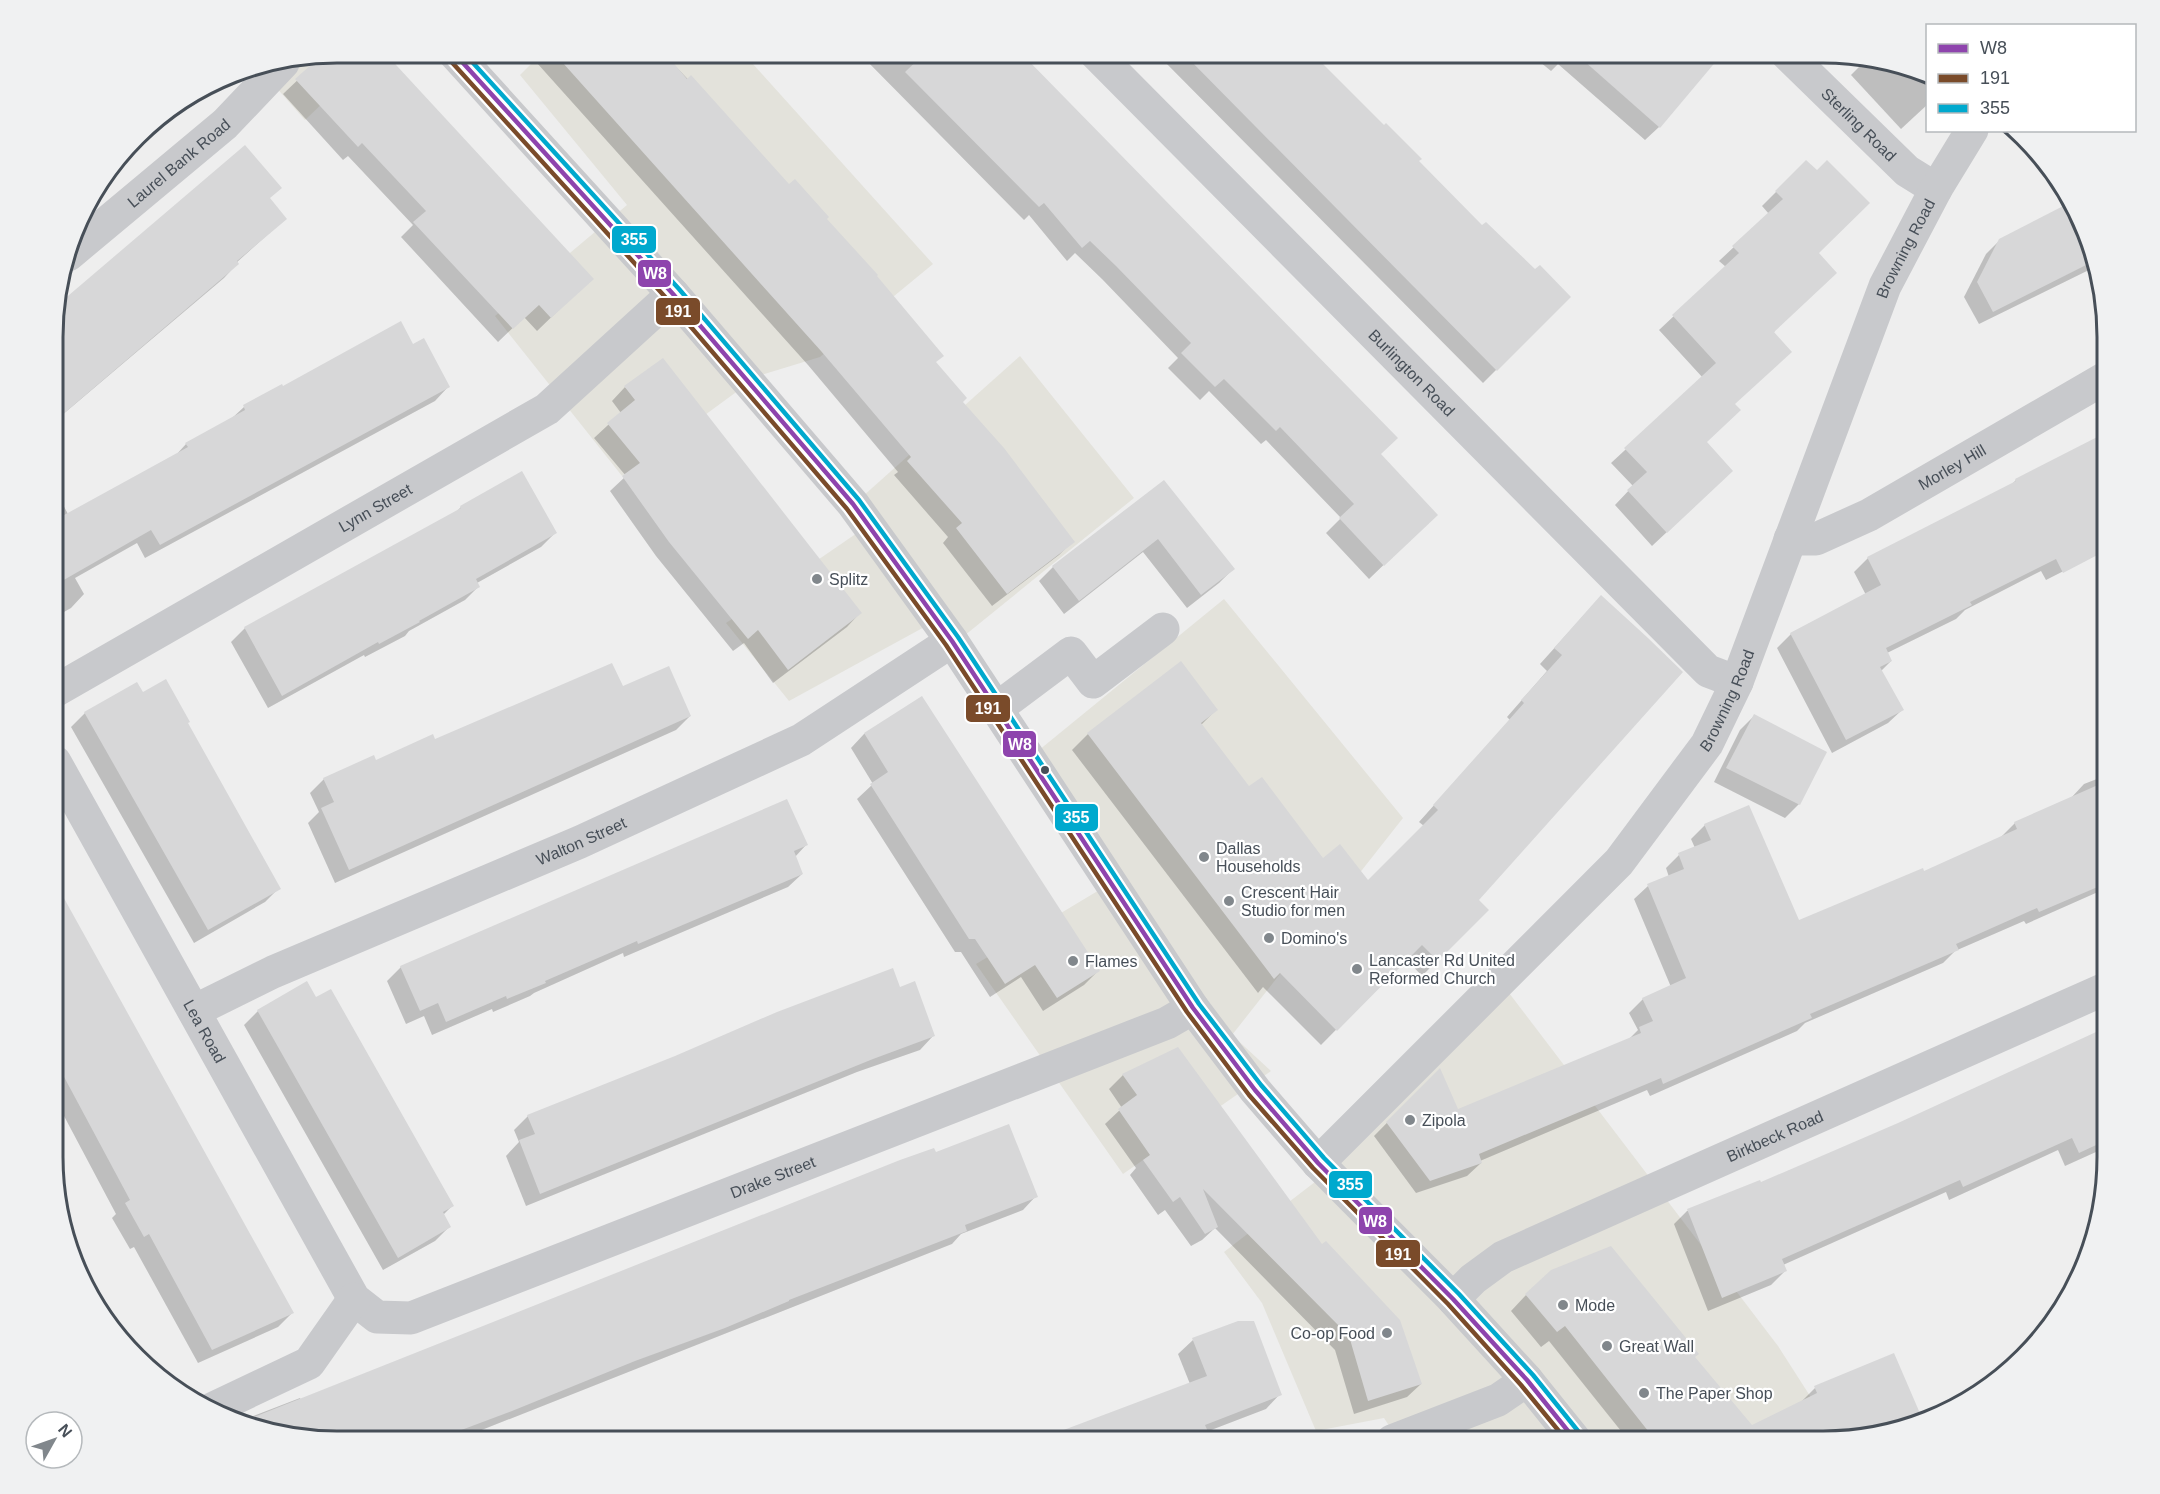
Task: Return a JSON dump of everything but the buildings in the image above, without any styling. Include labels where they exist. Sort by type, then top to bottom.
[{"type":"street","points":[[464,63],[673,294],[853,504],[952,641],[1193,1008],[1255,1090],[1318,1163],[1453,1299],[1527,1380],[1568,1431]]},
{"type":"street","name":"Burlington Road","points":[[1105,63],[1707,671],[1737,682]]},
{"type":"street","name":"Sterling Road","points":[[1796,63],[1907,171],[1936,189]]},
{"type":"street","name":"Laurel Bank Road","points":[[79,246],[225,124],[277,69]]},
{"type":"street","name":"Browning Road","points":[[1318,1163],[1619,862],[1707,744],[1737,682],[1885,286],[1936,189],[1971,132]]},
{"type":"street","name":"Lynn Street","points":[[63,686],[547,410],[673,294]]},
{"type":"street","name":"Morley Hill","points":[[1790,539],[1816,539],[1869,515],[2097,383]]},
{"type":"street","points":[[996,709],[1071,653],[1093,682],[1163,629]]},
{"type":"street","name":"Walton Street","points":[[194,1011],[273,972],[580,842],[801,740],[952,641]]},
{"type":"street","name":"Lea Road","points":[[63,776],[354,1299]]},
{"type":"street","name":"Birkbeck Road","points":[[1453,1299],[1473,1279],[1503,1257],[2097,992]]},
{"type":"street","name":"Drake Street","points":[[354,1299],[377,1317],[411,1318],[1167,1023],[1193,1008]]},
{"type":"street","points":[[221,1405],[309,1363],[354,1299]]},
{"type":"street","points":[[1418,1431],[1498,1400],[1527,1380]]},
{"type":"shaded area","points":[[365,63],[305,120],[263,73],[301,65]]},
{"type":"shaded area","points":[[532,63],[752,63],[933,264],[820,357],[758,376],[622,476],[495,316],[627,205],[520,75]]},
{"type":"shaded area","points":[[1020,356],[1134,498],[959,640],[862,497]]},
{"type":"shaded area","points":[[860,531],[928,625],[789,701],[726,623]]},
{"type":"shaded area","points":[[1224,599],[1403,818],[1232,1035],[1271,1071],[1123,1174],[976,964],[1121,877],[1033,755]]},
{"type":"shaded area","points":[[1503,985],[1778,1346],[1832,1430],[1392,1431],[1384,1418],[1316,1431],[1262,1303],[1224,1252],[1341,1162]]},
{"type":"transit line","name":"191","points":[[453,63],[667,299],[847,509],[946,645],[1187,1012],[1249,1095],[1313,1168],[1448,1304],[1559,1431]]},
{"type":"transit line","name":"W8","points":[[463,63],[673,294],[853,504],[952,641],[1193,1008],[1255,1090],[1318,1163],[1453,1299],[1527,1380],[1568,1431]]},
{"type":"transit line","name":"355","points":[[473,63],[679,289],[859,500],[958,637],[1199,1004],[1261,1085],[1324,1158],[1459,1294],[1533,1375],[1578,1431]]},
{"type":"place","name":"Splitz","points":[[817,579]]},
{"type":"place","name":"Dallas Households","points":[[1204,857]]},
{"type":"place","name":"Crescent Hair Studio for men","points":[[1229,901]]},
{"type":"place","name":"Domino's","points":[[1269,938]]},
{"type":"place","name":"Flames","points":[[1073,961]]},
{"type":"place","name":"Lancaster Rd United Reformed Church","points":[[1357,969]]},
{"type":"place","name":"Zipola","points":[[1410,1120]]},
{"type":"place","name":"Mode","points":[[1563,1305]]},
{"type":"place","name":"Co-op Food","points":[[1387,1333]]},
{"type":"place","name":"Great Wall","points":[[1607,1346]]},
{"type":"place","name":"The Paper Shop","points":[[1644,1393]]}]
